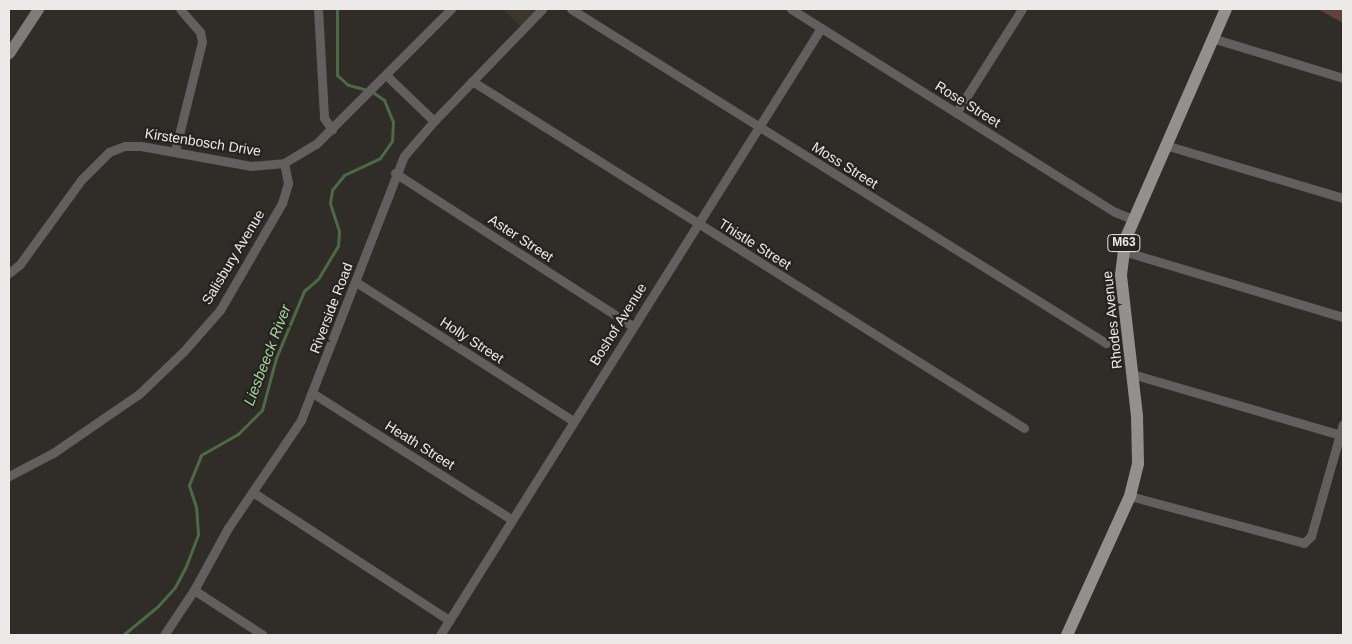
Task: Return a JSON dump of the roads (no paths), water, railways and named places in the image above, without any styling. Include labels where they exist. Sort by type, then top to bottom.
[{"type":"main road","name":"Rhodes Avenue","points":[[1067,635],[1130,496],[1139,441],[1122,286],[1123,251],[1132,219],[1164,144],[1215,39],[1226,9]]},
{"type":"street","points":[[9,52],[38,9]]},
{"type":"street","points":[[175,151],[202,42],[200,32],[180,9]]},
{"type":"street","points":[[318,9],[324,118],[332,130]]},
{"type":"street","name":"Kirstenbosch Drive","points":[[9,273],[20,264],[99,159],[125,146],[175,151],[251,166],[284,163],[309,149],[332,130],[451,9]]},
{"type":"street","name":"Riverside Road","points":[[164,635],[194,590],[228,528],[254,493],[301,420],[314,394],[395,173],[410,149],[434,121],[542,9]]},
{"type":"street","name":"Moss Street","points":[[571,9],[1106,343]]},
{"type":"street","name":"Rose Street","points":[[791,9],[1115,212],[1132,219]]},
{"type":"street","points":[[956,113],[1022,9]]},
{"type":"street","name":"Boshof Avenue","points":[[440,635],[632,326],[699,225],[821,28]]},
{"type":"street","points":[[1215,39],[1343,78]]},
{"type":"street","points":[[383,78],[434,121]]},
{"type":"street","name":"Thistle Street","points":[[472,81],[1024,428]]},
{"type":"street","points":[[1164,144],[1343,198]]},
{"type":"street","name":"Salisbury Avenue","points":[[9,476],[53,453],[139,394],[183,352],[220,310],[282,203],[288,183],[284,163]]},
{"type":"street","name":"Aster Street","points":[[395,173],[632,326]]},
{"type":"street","points":[[1123,251],[1343,316]]},
{"type":"street","name":"Holly Street","points":[[356,282],[573,421]]},
{"type":"street","points":[[1132,374],[1340,435]]},
{"type":"street","name":"Heath Street","points":[[314,394],[511,519]]},
{"type":"street","points":[[1130,496],[1298,544],[1309,539],[1343,424]]},
{"type":"street","points":[[254,493],[449,620]]},
{"type":"street","points":[[194,590],[263,635]]},
{"type":"waterway","name":"Liesbeeck River","points":[[123,635],[158,606],[175,587],[186,566],[198,534],[196,507],[189,485],[201,455],[238,434],[262,410],[276,358],[304,291],[318,279],[338,246],[339,231],[330,203],[332,190],[344,175],[380,158],[392,141],[393,122],[384,100],[371,91],[348,85],[337,75],[337,9]]}]
